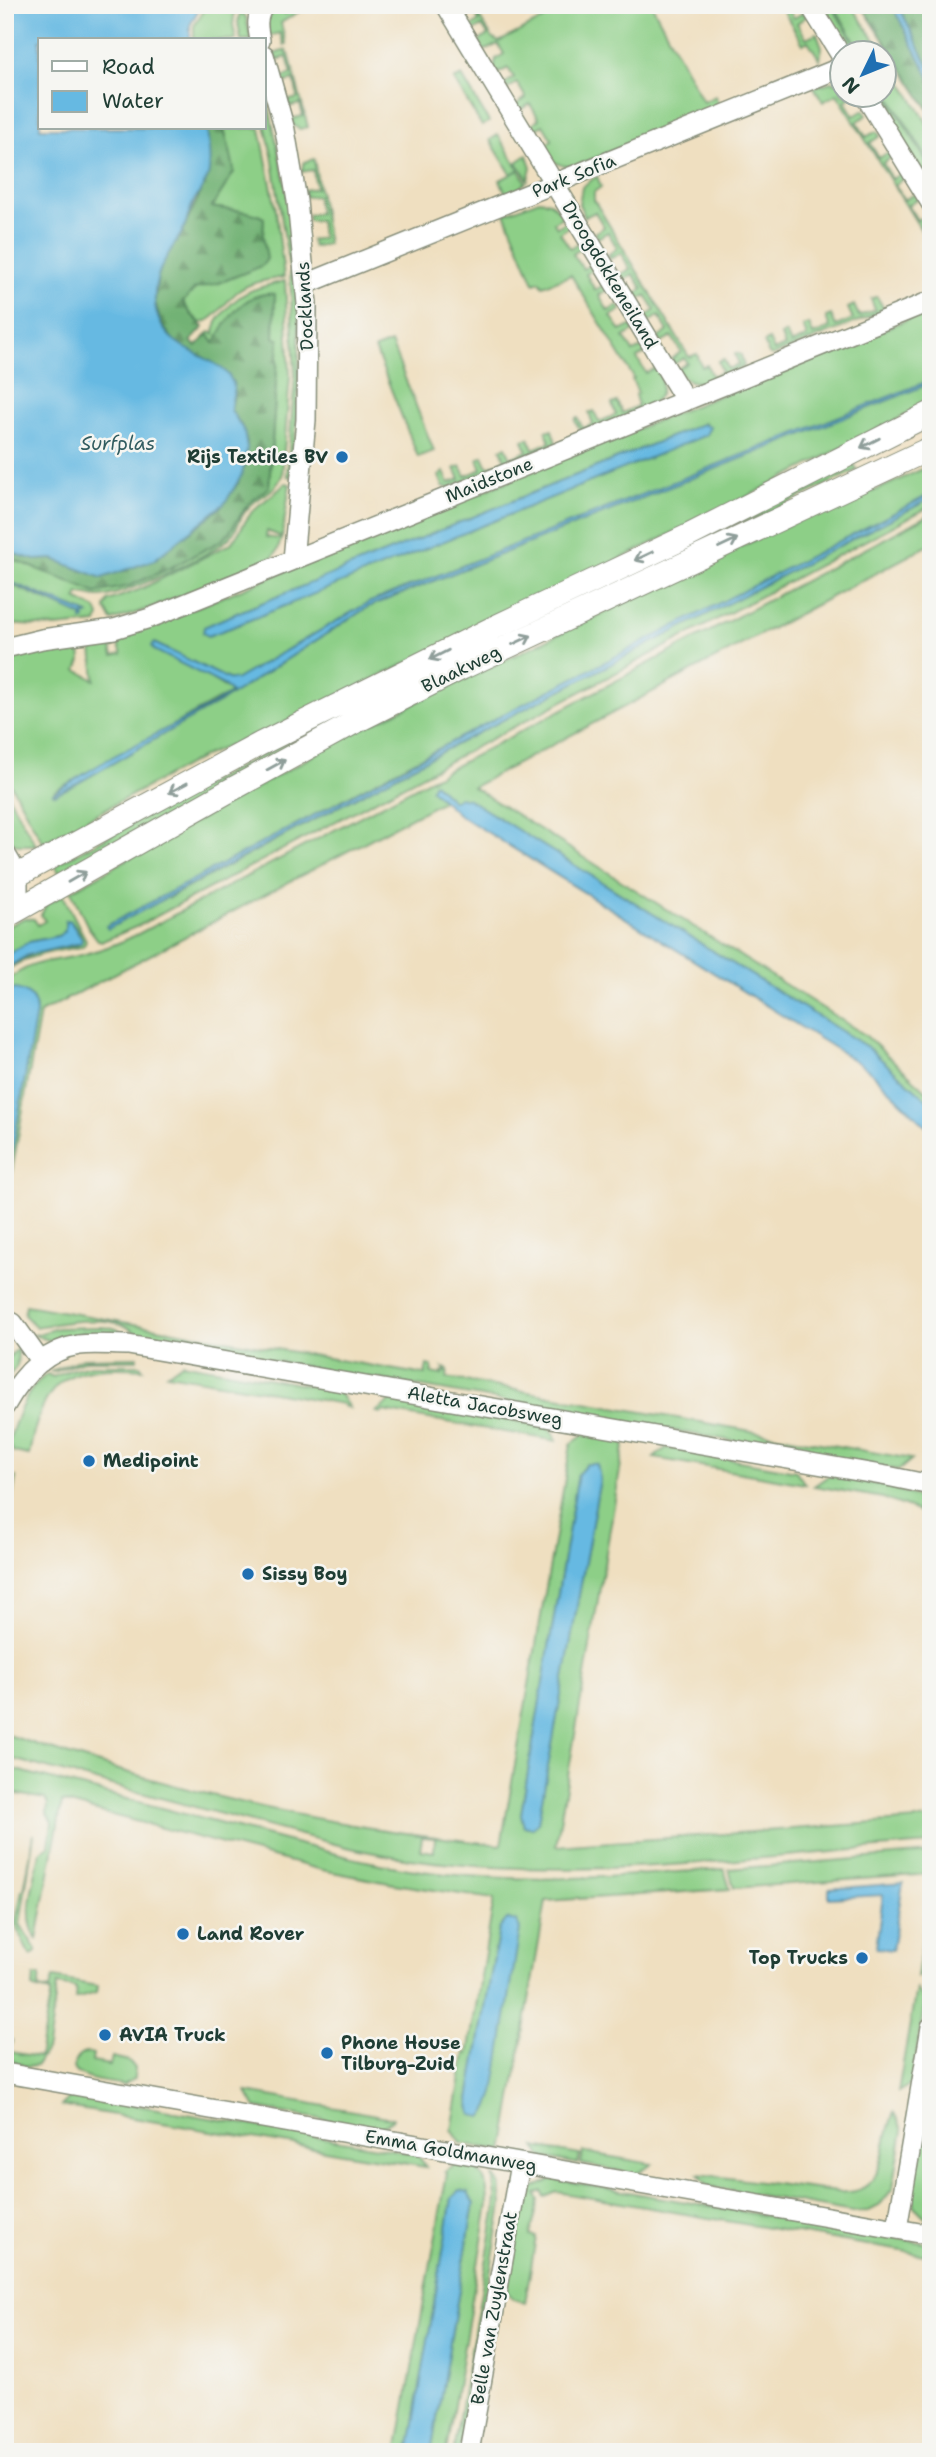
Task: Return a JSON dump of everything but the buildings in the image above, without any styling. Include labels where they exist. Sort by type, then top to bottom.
[{"type":"main road","name":"Blaakweg","points":[[11,879],[260,744],[493,628],[688,536],[931,413]]},
{"type":"main road","name":"Blaakweg","points":[[10,910],[354,723],[462,668],[931,448]]},
{"type":"street","points":[[260,38],[258,13],[264,5]]},
{"type":"street","name":"Droogdokkeneiland","points":[[446,5],[686,401]]},
{"type":"street","points":[[810,5],[830,38]]},
{"type":"street","name":"Docklands","points":[[266,62],[285,130],[297,201],[306,284],[308,367],[293,560]]},
{"type":"street","name":"Park Sofia","points":[[306,284],[828,73]]},
{"type":"street","points":[[873,108],[931,203]]},
{"type":"street","name":"Maidstone","points":[[5,648],[42,639],[131,625],[931,301]]},
{"type":"street","name":"Maidstone","points":[[5,639],[42,639]]},
{"type":"street","points":[[5,853],[11,879],[10,910]]},
{"type":"street","points":[[5,1319],[13,1323],[41,1362],[26,1374],[5,1406]]},
{"type":"street","name":"Aletta Jacobsweg","points":[[41,1362],[62,1349],[83,1344],[128,1345],[931,1485]]},
{"type":"street","points":[[897,2229],[931,2027]]},
{"type":"street","name":"Emma Goldmanweg","points":[[5,2073],[931,2235]]},
{"type":"street","name":"Belle van Zuylenstraat","points":[[468,2452],[520,2164]]},
{"type":"green space","points":[[207,5],[228,5],[235,9],[233,25],[236,38],[194,38],[194,26]]},
{"type":"green space","points":[[279,5],[285,14],[290,11],[287,5],[294,5],[296,8],[310,5],[281,23],[286,44],[284,45],[280,33],[269,36],[268,31],[270,14]]},
{"type":"green space","points":[[472,5],[493,39],[499,42],[571,5],[652,5],[703,102],[716,96],[718,105],[576,166],[560,165],[552,160],[542,147],[552,140],[543,125],[532,131],[529,126],[539,119],[530,104],[520,110],[516,105],[526,98],[517,83],[507,89],[504,84],[514,78],[508,68],[497,74],[494,68],[496,59],[504,54],[498,44],[484,51],[479,41],[488,35],[482,26],[472,32],[470,28],[479,21],[470,6],[460,12],[457,7]]},
{"type":"green space","points":[[780,5],[786,5],[794,18],[804,12],[807,16],[797,23],[806,38],[817,33],[822,47],[820,60],[808,41],[803,44]]},
{"type":"green space","points":[[820,5],[831,5],[851,38],[840,38]]},
{"type":"green space","points":[[833,5],[851,5],[873,38],[853,38]]},
{"type":"green space","points":[[861,5],[892,5],[931,80],[931,113],[898,62],[898,38],[882,38]]},
{"type":"green space","points":[[898,5],[931,7],[931,71]]},
{"type":"green space","points":[[240,11],[246,17],[251,38],[241,38],[238,23]]},
{"type":"green space","points":[[286,50],[308,127],[300,129],[293,125],[291,119],[303,116],[300,104],[288,107],[287,101],[298,98],[294,80],[282,83],[281,78],[292,74],[287,57],[276,60],[274,54]]},
{"type":"green space","points":[[462,76],[489,122],[482,126],[454,80]]},
{"type":"green space","points":[[898,76],[931,129],[931,165],[897,108]]},
{"type":"green space","points":[[828,83],[828,99],[823,102],[814,87]]},
{"type":"green space","points":[[266,93],[287,191],[296,266],[289,267],[266,130]]},
{"type":"green space","points":[[846,108],[849,108],[854,116],[864,110],[867,115],[857,122],[866,137],[877,131],[880,136],[870,143],[879,158],[889,152],[892,157],[883,163],[892,179],[902,173],[905,178],[895,184],[904,200],[915,194],[918,199],[908,205],[917,220],[928,215],[931,220],[921,226],[931,241],[931,246]]},
{"type":"green space","points":[[882,108],[895,108],[931,169],[931,187]]},
{"type":"green space","points":[[207,130],[225,130],[234,172],[212,207],[246,212],[264,218],[263,235],[267,259],[262,266],[219,283],[195,289],[183,302],[204,327],[191,341],[196,347],[208,334],[214,343],[231,316],[246,302],[264,294],[275,294],[274,337],[279,340],[269,487],[248,504],[221,541],[129,586],[96,593],[5,556],[5,551],[35,560],[53,559],[102,578],[154,560],[220,508],[238,483],[244,466],[247,442],[241,425],[231,410],[233,382],[215,364],[174,341],[161,323],[155,301],[158,276],[164,260],[181,234],[208,177]]},
{"type":"green space","points":[[224,130],[260,130],[276,210],[284,277],[245,287],[217,313],[201,323],[183,302],[194,289],[219,283],[261,266],[266,259],[264,218],[212,207],[234,172]]},
{"type":"green space","points":[[498,135],[519,169],[511,174],[490,140]]},
{"type":"green space","points":[[527,155],[531,167],[528,180],[517,162]]},
{"type":"green space","points":[[314,159],[328,244],[313,247],[311,240],[322,238],[320,220],[308,221],[308,215],[319,213],[317,196],[305,197],[304,190],[316,188],[313,170],[301,172],[304,162]]},
{"type":"green space","points":[[519,170],[526,182],[506,194],[500,180]]},
{"type":"green space","points":[[597,176],[601,187],[594,192],[594,200],[689,357],[697,354],[702,367],[707,365],[712,376],[722,372],[718,361],[724,359],[728,369],[739,365],[735,354],[738,353],[744,367],[708,381],[691,381],[683,377],[677,369],[687,363],[684,358],[674,364],[671,359],[681,352],[672,337],[661,343],[658,338],[668,331],[659,316],[649,322],[646,317],[655,310],[646,295],[636,301],[633,296],[643,289],[633,274],[623,280],[620,275],[630,269],[621,253],[610,259],[608,255],[617,248],[608,232],[598,238],[595,233],[604,227],[595,212],[585,217],[579,204],[582,187]]},
{"type":"green space","points":[[539,200],[550,202],[564,216],[554,222],[557,227],[567,221],[570,226],[560,233],[570,248],[580,242],[583,247],[573,254],[583,269],[593,263],[596,268],[586,274],[595,290],[605,284],[609,289],[599,295],[608,311],[618,305],[621,310],[611,316],[621,331],[631,326],[634,331],[624,337],[633,352],[644,347],[647,352],[637,358],[646,373],[656,368],[661,380],[660,394],[647,406],[582,433],[576,418],[583,429],[593,424],[589,413],[594,411],[599,422],[616,415],[612,404],[617,402],[622,413],[638,406],[635,395],[638,393],[632,379],[634,378],[571,275],[543,286],[540,281],[534,283],[505,213]]},
{"type":"green space","points":[[296,271],[299,374],[291,477],[287,476],[295,375],[290,272]]},
{"type":"green space","points":[[285,281],[290,375],[282,476],[275,486],[248,508],[231,536],[207,553],[112,595],[100,597],[79,594],[76,599],[96,609],[99,616],[97,623],[55,627],[5,624],[5,582],[82,616],[88,614],[5,580],[5,556],[96,592],[129,586],[221,541],[248,504],[269,487],[279,340],[274,337],[275,294],[264,294],[246,302],[231,317],[214,343],[208,334],[214,334],[219,319],[238,298]]},
{"type":"green space","points":[[875,297],[883,307],[881,312],[772,356],[769,354],[764,343],[769,340],[774,351],[785,346],[781,335],[786,333],[791,344],[807,337],[803,326],[809,324],[813,335],[830,328],[826,317],[831,315],[836,326],[853,319],[848,308],[854,305],[859,316],[875,310],[871,299]]},
{"type":"green space","points":[[931,310],[931,380],[368,603],[235,680],[154,643],[232,692],[54,791],[54,794],[225,699],[368,607],[931,383],[931,402],[737,502],[274,728],[206,755],[43,843],[5,774],[5,660],[26,651],[68,644],[69,648],[72,648],[73,644],[80,649],[81,661],[77,670],[95,680],[92,648],[97,641],[113,638],[113,656],[122,654],[115,637],[128,634],[131,638],[130,634]],"holes":[[[704,423],[708,433],[230,628],[206,636],[227,617]]]},
{"type":"green space","points":[[391,343],[434,451],[418,457],[375,349]]},
{"type":"green space","points":[[552,430],[556,443],[448,488],[443,486],[439,476],[444,472],[449,483],[460,479],[455,468],[461,466],[466,476],[482,469],[478,459],[483,456],[488,467],[505,460],[501,449],[506,447],[511,458],[527,451],[523,440],[529,438],[533,449],[550,442],[546,431]]},
{"type":"green space","points":[[853,462],[857,470],[723,534],[61,876],[55,865],[261,755]]},
{"type":"green space","points":[[931,465],[931,494],[405,766],[234,858],[168,898],[412,767],[931,498],[931,506],[138,926],[103,941],[98,940],[88,927],[71,891],[357,731],[813,512],[879,489]]},
{"type":"green space","points":[[285,483],[290,484],[282,537],[267,531],[266,537],[281,539],[273,557],[162,604],[112,621],[105,608],[108,601],[141,589],[230,544],[252,512]]},
{"type":"green space","points":[[931,514],[931,544],[473,787],[865,1035],[931,1095],[931,1103],[867,1047],[468,799],[459,797],[453,801],[434,783],[431,789],[443,801],[40,1013],[5,1210],[5,1193],[36,1013],[31,996],[10,990],[5,992],[5,982],[33,965],[96,951],[138,934]]},
{"type":"green space","points":[[5,790],[36,845],[18,845],[5,838],[5,822],[8,817],[5,812]]},
{"type":"green space","points":[[63,895],[86,940],[85,944],[32,957],[5,972],[7,967],[35,953],[78,945],[82,939],[80,933],[66,920],[65,931],[61,935],[29,942],[5,956],[5,928],[24,918],[34,919],[38,925],[45,921],[41,915],[46,905]]},
{"type":"green space","points":[[26,1305],[425,1375],[427,1365],[432,1366],[431,1373],[442,1375],[442,1372],[446,1372],[443,1368],[448,1369],[447,1378],[912,1459],[899,1470],[144,1338],[125,1326],[105,1321],[80,1321],[36,1327],[24,1315]]},
{"type":"green space","points":[[57,1328],[114,1328],[127,1334],[85,1332],[51,1341],[34,1335]]},
{"type":"green space","points":[[16,1350],[17,1366],[5,1381],[5,1361]]},
{"type":"green space","points":[[137,1357],[137,1360],[86,1360],[51,1371],[83,1358]]},
{"type":"green space","points":[[182,1363],[338,1391],[349,1408],[343,1404],[167,1374]]},
{"type":"green space","points":[[90,1365],[140,1365],[143,1369],[95,1369],[62,1381],[42,1409],[29,1455],[14,1452],[8,1443],[32,1388],[47,1374],[53,1377]]},
{"type":"green space","points":[[392,1400],[549,1427],[557,1441],[376,1412]]},
{"type":"green space","points":[[585,1434],[625,1441],[556,1846],[931,1819],[931,1844],[637,1867],[490,1867],[418,1860],[346,1847],[5,1757],[5,1734],[136,1775],[269,1809],[377,1829],[501,1845],[571,1444]],"holes":[[[587,1464],[600,1479],[538,1821],[533,1828],[524,1826],[521,1814],[578,1474]],[[422,1837],[435,1838],[434,1852],[420,1850]]]},
{"type":"green space","points":[[666,1448],[796,1471],[805,1484],[654,1458]]},
{"type":"green space","points":[[828,1476],[886,1486],[931,1502],[931,1516],[883,1498],[814,1486]]},
{"type":"green space","points":[[16,1477],[5,1540],[5,1481]]},
{"type":"green space","points":[[5,1767],[344,1856],[405,1868],[468,1876],[536,1879],[724,1869],[730,1889],[546,1901],[503,2151],[461,2143],[452,2130],[465,2053],[468,2054],[494,1899],[322,1870],[62,1802],[37,1939],[30,1919],[31,1896],[40,1852],[49,1846],[52,1822],[47,1814],[48,1804],[45,1799],[5,1792]],"holes":[[[499,1929],[470,2107],[469,2099]]]},
{"type":"green space","points":[[34,1834],[20,1924],[37,1951],[31,1956],[15,1924]]},
{"type":"green space","points":[[931,1853],[931,1874],[734,1888],[729,1869]]},
{"type":"green space","points":[[931,1879],[931,1967],[917,1977]]},
{"type":"green space","points":[[34,1976],[40,1976],[38,1988],[50,1990],[53,1978],[97,1986],[96,1993],[75,1999],[76,1988],[57,1985],[48,2047],[36,2066],[26,2067],[5,2057],[5,2039],[12,2040],[10,2052],[39,2057],[51,1992],[33,1988]]},
{"type":"green space","points":[[916,1989],[925,2002],[911,2084],[898,2092]]},
{"type":"green space","points":[[85,2053],[93,2054],[92,2062],[110,2065],[112,2057],[129,2061],[135,2068],[134,2078],[124,2085],[86,2078],[75,2070],[74,2065],[78,2057]]},
{"type":"green space","points":[[931,2079],[931,2223],[915,2207],[912,2191]]},
{"type":"green space","points":[[247,2092],[393,2119],[378,2129],[256,2108]]},
{"type":"green space","points":[[77,2095],[417,2154],[426,2167],[61,2106]]},
{"type":"green space","points":[[894,2113],[903,2130],[893,2188],[879,2206],[869,2211],[852,2212],[708,2186],[699,2174],[837,2192],[854,2191],[866,2186],[874,2178]]},
{"type":"green space","points":[[535,2147],[580,2155],[578,2164],[542,2157]]},
{"type":"green space","points":[[583,2152],[652,2164],[637,2174],[581,2164]]},
{"type":"green space","points":[[460,2162],[474,2167],[483,2177],[488,2205],[446,2452],[431,2452],[474,2204],[459,2191],[452,2198],[409,2452],[397,2452],[447,2173],[445,2172]]},
{"type":"green space","points":[[493,2175],[500,2185],[502,2205],[459,2452],[453,2452],[495,2212]]},
{"type":"green space","points":[[552,2179],[931,2244],[931,2256],[557,2192],[545,2197],[542,2191],[536,2194],[539,2200],[530,2236],[536,2237],[525,2303],[513,2299],[507,2291],[522,2203],[532,2189]]},
{"type":"water","name":"Surfplas","points":[[5,5],[201,5],[190,25],[190,38],[38,38],[38,130],[207,130],[210,158],[208,176],[193,203],[181,234],[162,265],[156,282],[155,303],[159,321],[168,334],[179,344],[217,365],[227,373],[233,384],[231,410],[244,431],[247,448],[242,475],[225,503],[154,560],[102,578],[53,559],[35,560],[5,551]]},
{"type":"water","points":[[892,5],[898,5],[931,71],[931,80]]},
{"type":"water","points":[[931,380],[931,383],[368,607],[225,699],[76,784],[53,793],[112,757],[231,693],[225,686],[154,650],[154,643],[235,680],[368,603]]},
{"type":"water","points":[[702,424],[710,427],[706,435],[230,628],[208,636],[203,633],[204,627],[227,617]]},
{"type":"water","points":[[931,494],[931,498],[920,504],[412,767],[108,929],[106,926],[506,713]]},
{"type":"water","points":[[5,580],[88,615],[84,615],[85,619],[82,620],[82,616]]},
{"type":"water","points":[[434,783],[453,801],[459,797],[468,799],[867,1047],[931,1103],[931,1131],[871,1072],[857,1062],[458,814],[431,789]]},
{"type":"water","points":[[65,920],[70,921],[82,939],[81,943],[28,955],[5,969],[5,956],[29,942],[58,936],[65,931]]},
{"type":"water","points":[[15,989],[30,996],[36,1013],[5,1193],[5,992]]},
{"type":"water","points":[[587,1464],[597,1464],[600,1479],[538,1822],[533,1828],[524,1826],[521,1814],[578,1474]]},
{"type":"water","points":[[903,1883],[892,1950],[876,1948],[883,1895],[829,1898],[829,1889]]},
{"type":"water","points":[[507,1919],[517,1921],[520,1929],[494,2093],[487,2112],[482,2117],[472,2115],[469,2099],[499,1929]]},
{"type":"water","points":[[459,2191],[468,2193],[474,2204],[431,2452],[409,2452],[452,2198]]},
{"type":"place","name":"Rijs Textiles BV","points":[[342,457]]},
{"type":"place","name":"Medipoint","points":[[89,1461]]},
{"type":"place","name":"Sissy Boy","points":[[248,1574]]},
{"type":"place","name":"Land Rover","points":[[183,1934]]},
{"type":"place","name":"Top Trucks","points":[[862,1958]]},
{"type":"place","name":"AVIA Truck","points":[[105,2035]]},
{"type":"place","name":"Phone House Tilburg-Zuid","points":[[327,2053]]}]
